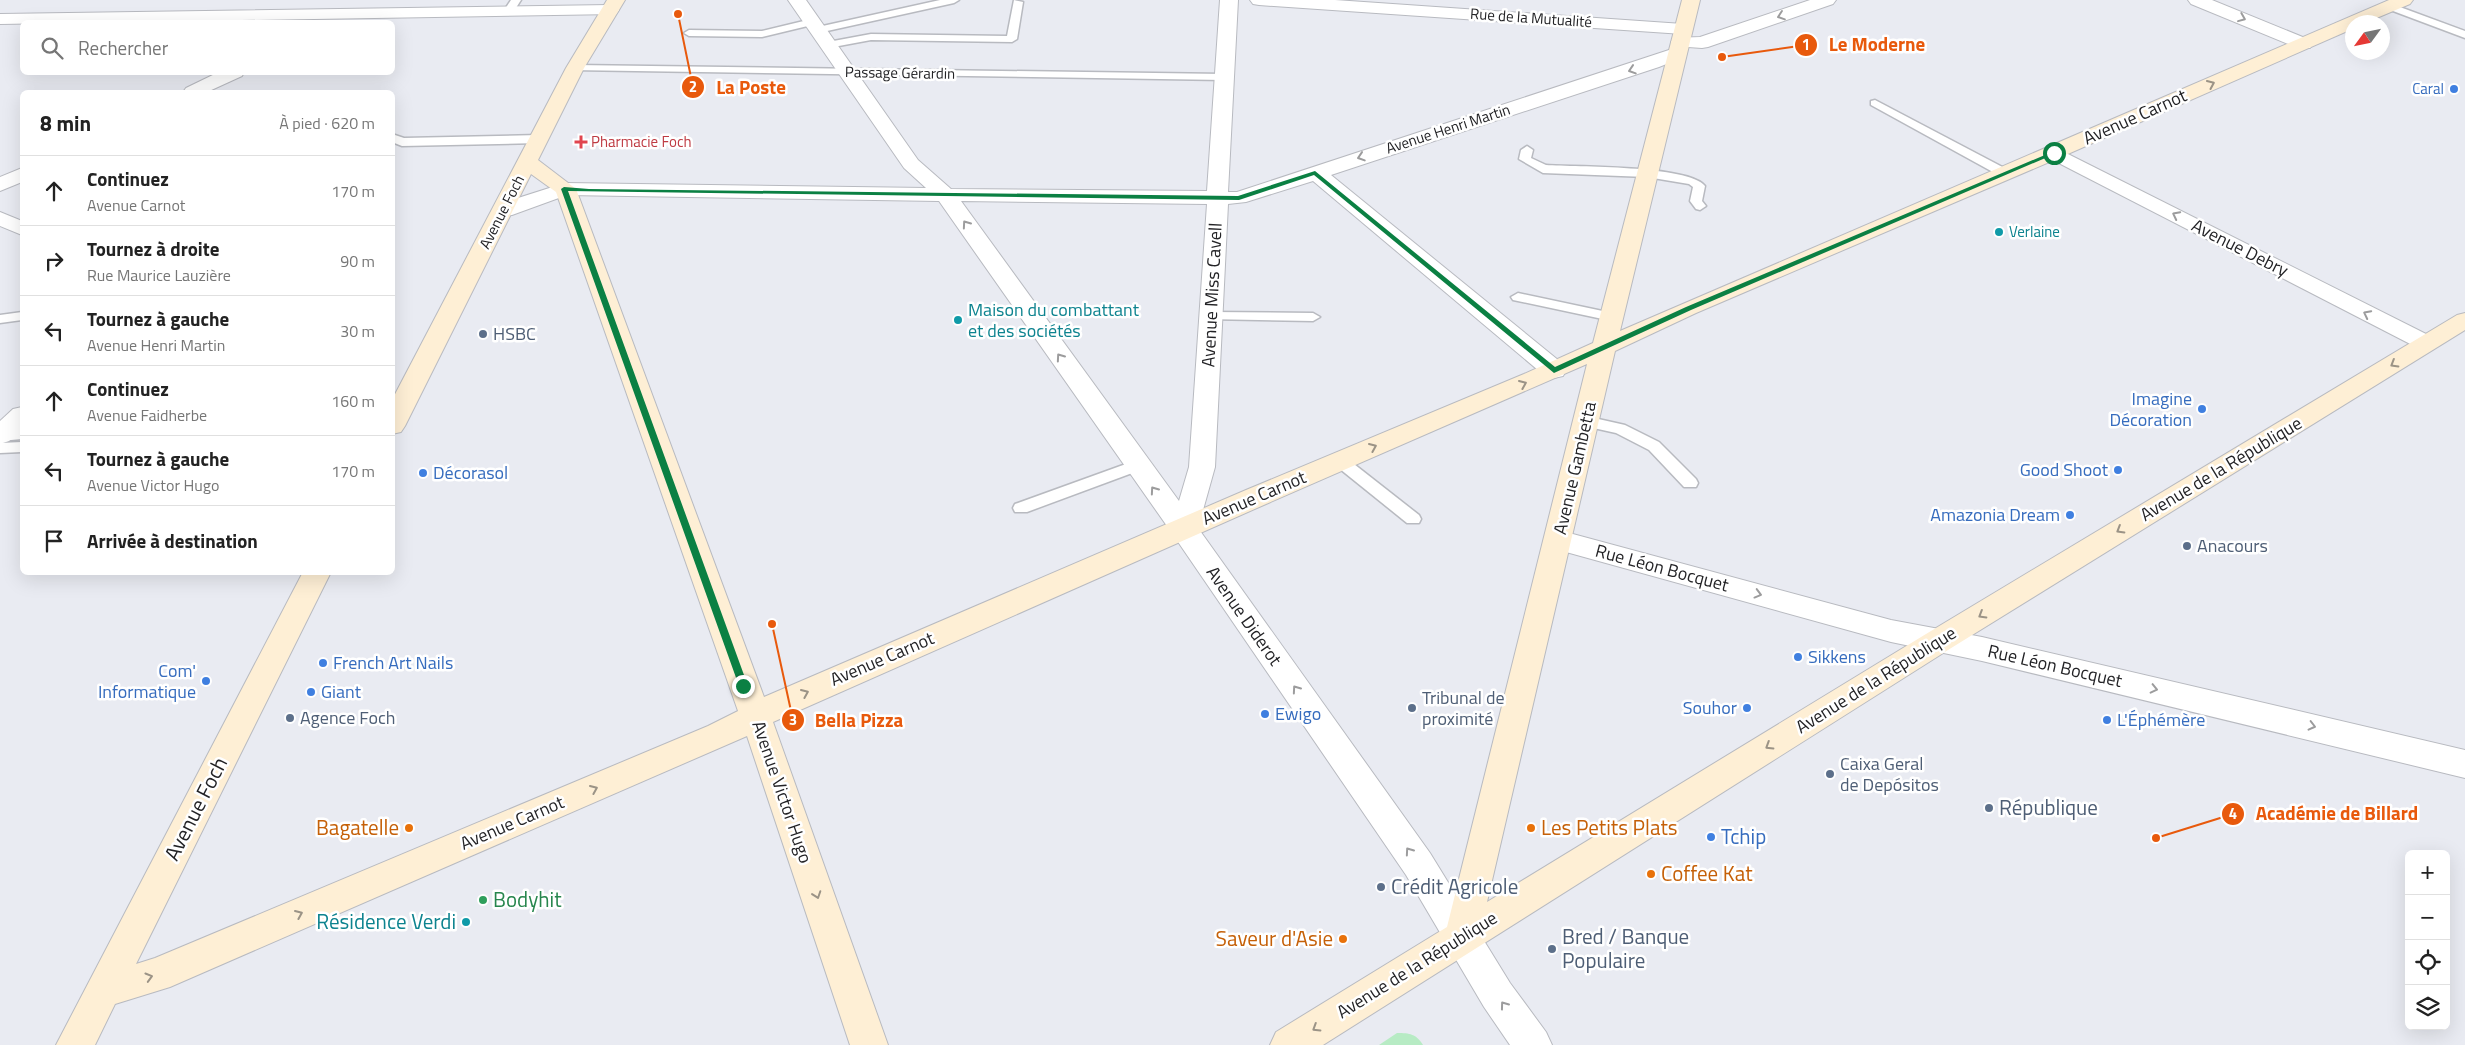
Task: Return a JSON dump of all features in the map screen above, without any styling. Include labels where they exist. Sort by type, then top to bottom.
[{"type":"street","points":[[346,19],[370,0]]},
{"type":"street","name":"Avenue Diderot","points":[[797,0],[911,164],[944,194],[1184,529],[1418,864],[1497,995],[1533,1045]]},
{"type":"street","name":"Avenue Miss Cavell","points":[[1184,529],[1202,467],[1229,0]]},
{"type":"street","name":"Rue de la Mutualité","points":[[1259,0],[1680,41]]},
{"type":"street","name":"Avenue Gambetta","points":[[1462,938],[1482,844],[1558,540],[1585,421],[1691,0]]},
{"type":"street","name":"Avenue Henri Martin","points":[[564,189],[589,191],[1239,198],[1652,63],[1680,41],[1702,43],[1827,0]]},
{"type":"street","points":[[2197,0],[2304,44]]},
{"type":"street","name":"Avenue Carnot","points":[[102,990],[157,975],[719,735],[788,700],[1554,370],[1688,308],[2006,174],[2397,3]]},
{"type":"street","points":[[0,19],[346,19],[512,6],[613,5]]},
{"type":"street","name":"Avenue Foch","points":[[395,420],[576,68],[613,5]]},
{"type":"street","points":[[197,90],[229,75]]},
{"type":"street","name":"Avenue Debry","points":[[2054,153],[2426,344]]},
{"type":"street","points":[[528,162],[564,189]]},
{"type":"street","points":[[1315,172],[1554,370]]},
{"type":"street","points":[[0,185],[20,175]]},
{"type":"street","points":[[504,210],[564,189]]},
{"type":"street","name":"Avenue Victor Hugo","points":[[564,189],[756,717],[869,1045]]},
{"type":"street","points":[[0,218],[20,229]]},
{"type":"street","name":"Avenue de la République","points":[[1289,1045],[1937,642],[2465,320]]},
{"type":"street","points":[[0,435],[20,417]]},
{"type":"street","name":"Rue Léon Bocquet","points":[[1558,540],[1891,631],[1937,642],[1982,649],[2465,764]]},
{"type":"street","name":"Avenue Foch","points":[[75,1045],[315,575]]},
{"type":"lane","points":[[819,32],[954,0]]},
{"type":"lane","points":[[689,33],[762,34],[819,32],[871,38],[1012,39],[1018,2]]},
{"type":"lane","points":[[2397,3],[2465,35]]},
{"type":"lane","name":"Passage Gérardin","points":[[576,68],[1224,77]]},
{"type":"lane","points":[[1875,103],[2006,174]]},
{"type":"lane","points":[[395,138],[402,142],[539,139]]},
{"type":"lane","points":[[1527,150],[1525,159],[1543,169],[1647,173],[1694,181],[1699,186],[1696,201],[1700,206]]},
{"type":"lane","points":[[1518,297],[1612,317]]},
{"type":"lane","points":[[0,319],[20,316]]},
{"type":"lane","points":[[1210,316],[1313,317]]},
{"type":"lane","points":[[1585,421],[1620,429],[1654,446],[1690,483]]},
{"type":"lane","points":[[0,435],[20,434]]},
{"type":"lane","points":[[0,448],[20,447]]},
{"type":"lane","points":[[1340,461],[1413,519]]},
{"type":"lane","points":[[1021,508],[1137,465]]},
{"type":"green space","points":[[1397,1033],[1412,1035],[1418,1038],[1423,1045],[1379,1045]]},
{"type":"place","name":"La Poste","points":[[678,14]]},
{"type":"place","name":"Le Moderne","points":[[1722,57]]},
{"type":"place","name":"Caral","points":[[2454,89]]},
{"type":"place","name":"Pharmacie Foch","points":[[581,142]]},
{"type":"place","name":"Verlaine","points":[[1999,232]]},
{"type":"place","name":"Maison du combattant et des sociétés","points":[[958,320]]},
{"type":"place","name":"HSBC","points":[[483,334]]},
{"type":"place","name":"Imagine Décoration","points":[[2202,409]]},
{"type":"place","name":"Good Shoot","points":[[2118,470]]},
{"type":"place","name":"Décorasol","points":[[423,473]]},
{"type":"place","name":"Amazonia Dream","points":[[2070,515]]},
{"type":"place","name":"Anacours","points":[[2187,546]]},
{"type":"place","name":"Bella Pizza","points":[[772,624]]},
{"type":"place","name":"Sikkens","points":[[1798,657]]},
{"type":"place","name":"French Art Nails","points":[[323,663]]},
{"type":"place","name":"Com' Informatique","points":[[206,681]]},
{"type":"place","name":"Giant","points":[[311,692]]},
{"type":"place","name":"Tribunal de proximité","points":[[1412,708]]},
{"type":"place","name":"Souhor","points":[[1747,708]]},
{"type":"place","name":"Ewigo","points":[[1265,714]]},
{"type":"place","name":"Agence Foch","points":[[290,718]]},
{"type":"place","name":"L'Éphémère","points":[[2107,720]]},
{"type":"place","name":"Caixa Geral de Depósitos","points":[[1830,774]]},
{"type":"place","name":"République","points":[[1989,808]]},
{"type":"place","name":"Bagatelle","points":[[409,828]]},
{"type":"place","name":"Les Petits Plats","points":[[1531,828]]},
{"type":"place","name":"Tchip","points":[[1711,837]]},
{"type":"place","name":"Académie de Billard","points":[[2156,838]]},
{"type":"place","name":"Coffee Kat","points":[[1651,874]]},
{"type":"place","name":"Crédit Agricole","points":[[1381,887]]},
{"type":"place","name":"Bodyhit","points":[[483,900]]},
{"type":"place","name":"Résidence Verdi","points":[[466,922]]},
{"type":"place","name":"Saveur d'Asie","points":[[1343,939]]},
{"type":"place","name":"Bred / Banque Populaire","points":[[1552,949]]},
{"type":"route","points":[[743,686],[564,189],[589,191],[944,194],[1217,199],[1239,198],[1315,172],[1554,370],[1688,308],[2054,153]]}]
